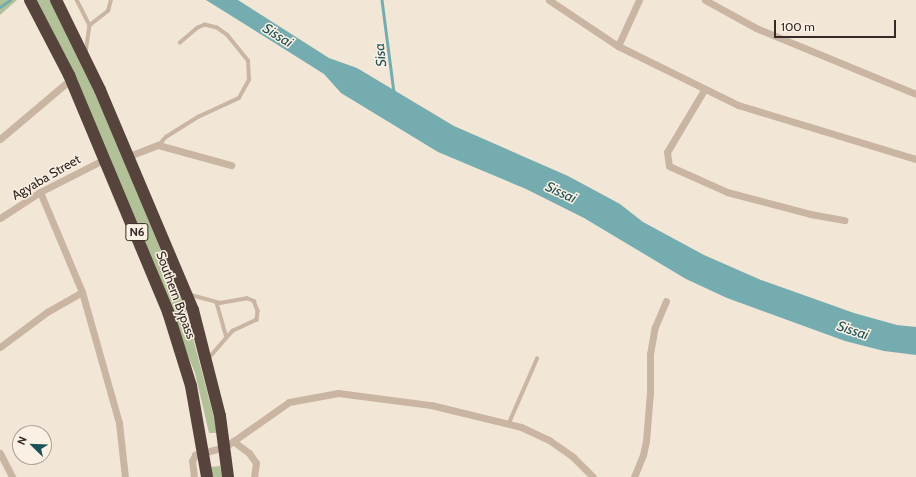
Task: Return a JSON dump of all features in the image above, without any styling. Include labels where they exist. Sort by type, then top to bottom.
[{"type":"highway","name":"Southern Bypass","points":[[30,0],[70,79],[105,159],[168,312],[191,386],[204,453],[207,477]]},
{"type":"highway","name":"Southern Bypass","points":[[56,0],[84,57],[129,156],[186,294],[207,361],[229,444],[228,477]]},
{"type":"street","points":[[549,0],[618,46],[704,90],[738,105],[796,124],[916,159]]},
{"type":"street","points":[[618,46],[639,0]]},
{"type":"street","points":[[705,0],[756,28],[916,94]]},
{"type":"street","points":[[0,139],[70,79]]},
{"type":"street","points":[[704,90],[667,152],[669,166],[728,192],[810,214],[844,220]]},
{"type":"street","points":[[129,156],[158,145],[231,165]]},
{"type":"street","name":"Agyaba Street","points":[[0,218],[40,192],[105,159]]},
{"type":"street","points":[[40,192],[82,292],[119,423],[125,477]]},
{"type":"street","points":[[0,347],[47,312],[82,292]]},
{"type":"street","points":[[634,477],[643,455],[646,441],[650,392],[650,354],[655,327],[666,301]]},
{"type":"street","points":[[194,477],[193,458],[229,444],[289,402],[338,393],[431,406],[509,423],[549,440],[574,457],[594,477]]},
{"type":"street","points":[[229,444],[249,453],[256,463],[254,477]]},
{"type":"street","points":[[0,453],[12,477]]},
{"type":"lane","points":[[77,0],[90,25],[84,57]]},
{"type":"lane","points":[[90,25],[108,11],[111,0]]},
{"type":"lane","points":[[158,145],[166,137],[198,117],[239,98],[249,80],[248,61],[226,35],[217,28],[205,25],[198,28],[180,43]]},
{"type":"lane","points":[[186,294],[217,303],[247,298],[254,301],[258,311],[256,320],[252,324],[234,331],[207,361]]},
{"type":"lane","points":[[217,303],[227,337]]},
{"type":"lane","points":[[509,423],[537,359]]},
{"type":"green space","points":[[0,0],[17,0],[0,15]]},
{"type":"green space","points":[[32,0],[50,0],[91,84],[134,182],[184,304],[218,433],[209,433],[195,373],[184,346]]},
{"type":"green space","points":[[220,466],[222,477],[211,477],[210,467]]},
{"type":"water","name":"Sissai","points":[[206,0],[238,0],[329,58],[357,68],[454,126],[568,176],[620,204],[643,222],[704,255],[761,280],[854,313],[897,325],[916,327],[916,355],[884,351],[845,341],[727,298],[686,279],[584,218],[526,189],[438,152],[341,93],[324,74]]},
{"type":"waterway","points":[[0,7],[10,0]]},
{"type":"waterway","name":"Sisa","points":[[382,0],[394,93]]}]
